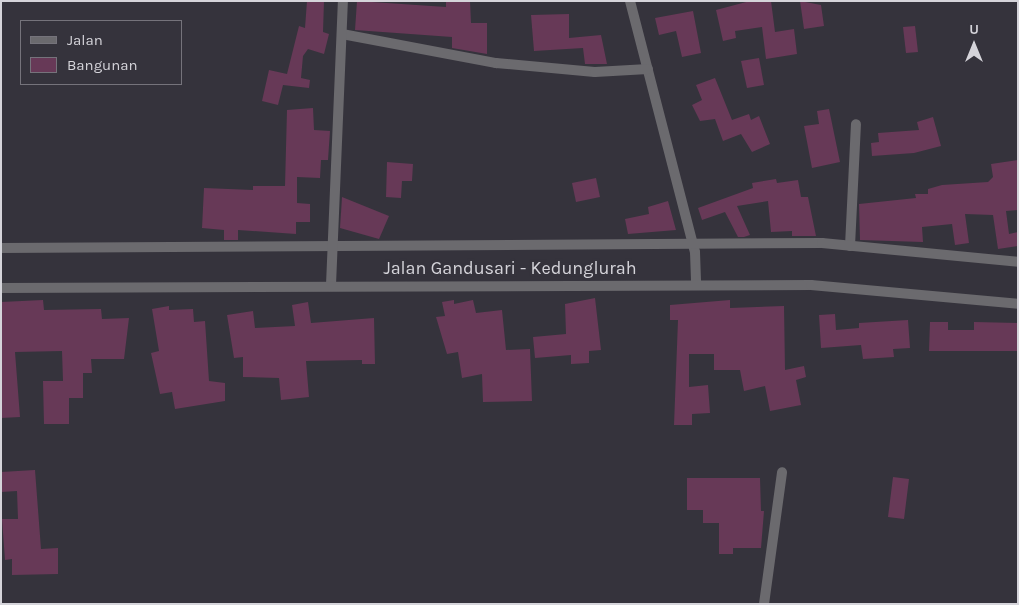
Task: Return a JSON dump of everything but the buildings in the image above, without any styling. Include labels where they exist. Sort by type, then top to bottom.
[{"type":"street","points":[[331,285],[330,247],[343,1]]},
{"type":"street","points":[[630,1],[694,248],[696,284]]},
{"type":"street","points":[[342,34],[496,63],[595,72],[648,69]]},
{"type":"street","points":[[850,246],[856,124]]},
{"type":"street","points":[[1,248],[694,248],[850,246],[1018,262]]},
{"type":"street","name":"Jalan Gandusari - Kedunglurah","points":[[1,288],[331,285],[810,285],[1018,304]]},
{"type":"street","points":[[764,604],[782,472]]}]
